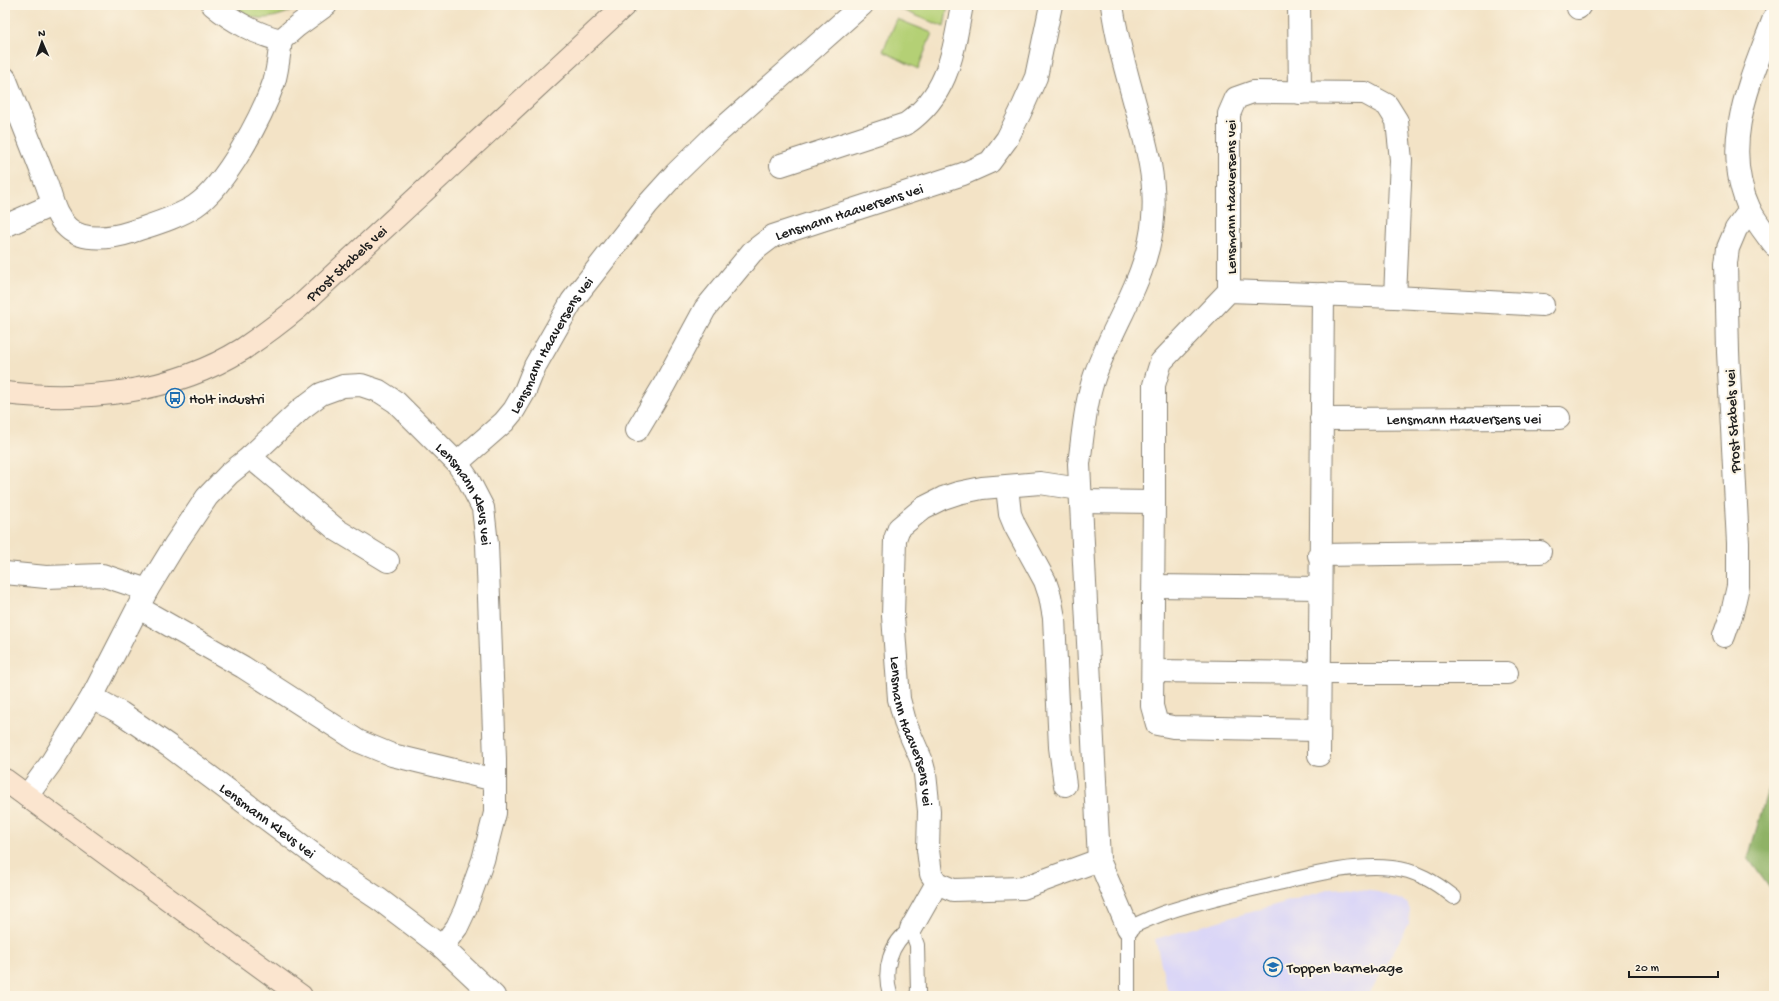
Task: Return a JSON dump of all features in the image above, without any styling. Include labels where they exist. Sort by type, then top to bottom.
[{"type":"street","points":[[213,5],[227,17],[265,37],[281,40]]},
{"type":"street","points":[[5,78],[47,184],[52,205],[67,228],[78,236],[120,236],[158,223],[195,206],[212,191],[231,164],[259,117],[274,81],[281,40],[296,26],[326,5]]},
{"type":"street","name":"Prost Stabels vei","points":[[5,393],[64,397],[93,396],[138,389],[170,381],[192,373],[215,364],[242,349],[299,307],[625,5]]},
{"type":"street","name":"Lensmann Haaversens vei","points":[[457,463],[504,422],[514,410],[525,391],[535,366],[572,301],[648,205],[675,174],[714,136],[862,5]]},
{"type":"street","points":[[781,165],[906,124],[919,115],[930,104],[944,80],[955,43],[962,5]]},
{"type":"street","name":"Lensmann Haaversens vei","points":[[637,430],[664,385],[705,308],[752,252],[773,236],[963,174],[990,162],[1007,139],[1036,77],[1051,5]]},
{"type":"street","points":[[1112,5],[1116,33],[1146,141],[1152,178],[1154,217],[1147,254],[1135,288],[1095,376],[1085,418],[1079,464],[1100,860],[1128,928]]},
{"type":"street","points":[[1299,5],[1300,93]]},
{"type":"street","points":[[1774,18],[1749,85],[1740,115],[1737,145],[1739,172],[1750,210],[1774,245]]},
{"type":"street","name":"Lensmann Haaversens vei","points":[[1318,730],[1173,727],[1157,724],[1152,706],[1154,586],[1154,385],[1161,362],[1229,291],[1229,114],[1236,98],[1253,92],[1365,93],[1387,105],[1397,121],[1401,160],[1395,297]]},
{"type":"street","points":[[5,226],[52,205]]},
{"type":"street","name":"Prost Stabels vei","points":[[1724,636],[1732,613],[1738,586],[1738,550],[1728,352],[1726,264],[1728,248],[1736,228],[1750,210]]},
{"type":"street","name":"Lensmann Haaversens vei","points":[[1229,291],[1395,297],[1543,305]]},
{"type":"street","points":[[1319,755],[1318,673],[1323,294]]},
{"type":"street","name":"Lensmann Klevs vei","points":[[27,796],[92,697],[143,599],[174,546],[207,497],[229,474],[250,457],[301,409],[321,394],[343,386],[361,385],[378,390],[396,402],[457,463],[468,479],[483,508],[487,544],[495,813],[483,860],[465,910],[457,927],[442,947]]},
{"type":"street","name":"Lensmann Haaversens vei","points":[[1321,419],[1560,418]]},
{"type":"street","points":[[250,457],[337,530],[388,561]]},
{"type":"street","name":"Lensmann Haaversens vei","points":[[938,883],[931,874],[928,855],[929,811],[926,774],[904,719],[899,699],[893,616],[894,539],[899,528],[923,508],[943,498],[982,488],[1040,484],[1080,495],[1154,502]]},
{"type":"street","points":[[1007,487],[1010,514],[1045,581],[1050,596],[1054,618],[1060,747],[1065,785]]},
{"type":"street","points":[[1320,555],[1540,552]]},
{"type":"street","points":[[5,573],[46,577],[102,575],[143,599],[243,667],[358,741],[392,755],[495,780]]},
{"type":"street","points":[[1154,586],[1319,588]]},
{"type":"street","points":[[1153,671],[1507,673]]},
{"type":"street","name":"Lensmann Klevs vei","points":[[92,697],[121,713],[169,746],[332,868],[380,900],[442,947],[494,996]]},
{"type":"street","points":[[5,780],[301,996]]},
{"type":"street","points":[[911,929],[938,883],[952,890],[1023,888],[1100,860]]},
{"type":"lane","points":[[1128,996],[1128,928],[1166,912],[1240,892],[1320,873],[1362,867],[1393,868],[1420,874],[1440,885],[1454,897]]},
{"type":"lane","points":[[892,996],[886,982],[888,964],[892,951],[903,935],[911,929],[917,945],[918,992],[916,996]]},
{"type":"shaded area","name":"Toppen barnehage","points":[[1345,888],[1378,892],[1396,898],[1407,903],[1410,910],[1409,924],[1368,996],[1169,996],[1155,939],[1331,889]]},
{"type":"green space","points":[[234,5],[306,5],[278,16],[260,18],[251,17]]},
{"type":"green space","points":[[890,5],[948,5],[944,27]]},
{"type":"green space","points":[[897,19],[932,33],[918,69],[883,51]]},
{"type":"green space","points":[[1774,786],[1774,894],[1748,858],[1768,789]]},
{"type":"place","name":"Holt industri","points":[[175,398]]},
{"type":"place","name":"Toppen barnehage","points":[[1273,967]]}]
